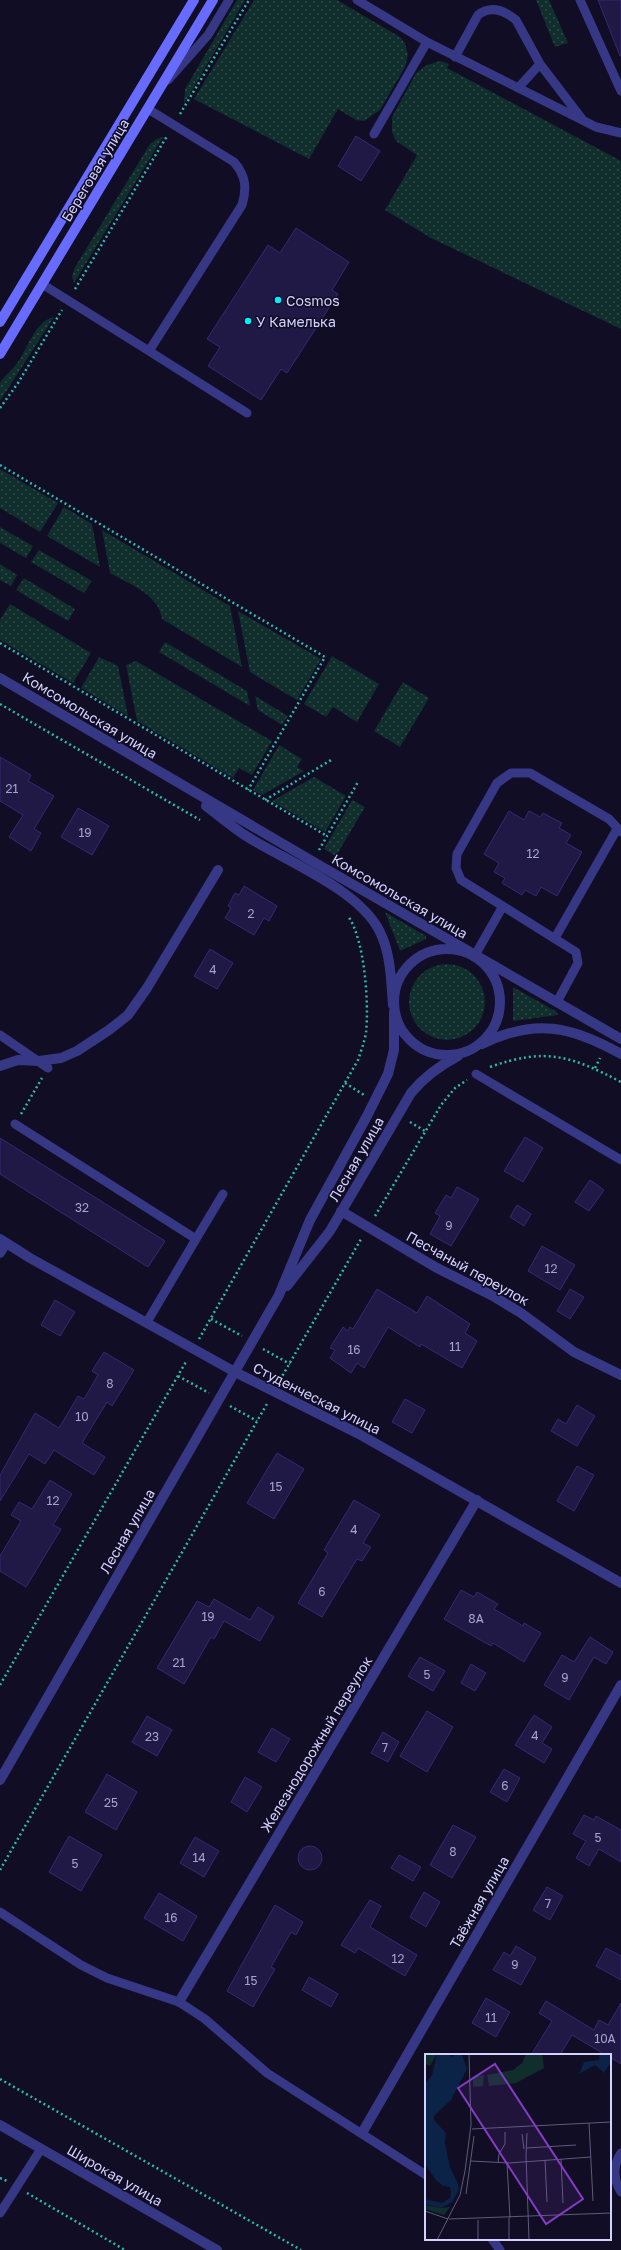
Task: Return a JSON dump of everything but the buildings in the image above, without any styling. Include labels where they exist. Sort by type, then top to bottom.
[{"type":"main road","name":"Береговая улица","points":[[0,322],[194,0]]},
{"type":"main road","name":"Береговая улица","points":[[0,354],[213,2]]},
{"type":"street","name":"Комсомольская улица","points":[[0,678],[166,777],[473,956],[621,1039]]},
{"type":"street","name":"Комсомольская улица","points":[[166,777],[243,834],[342,892],[365,910],[379,931],[387,951],[394,1008]]},
{"type":"street","points":[[0,1066],[18,1060],[39,1062],[61,1058],[77,1051],[109,1030],[128,1014],[147,988],[218,870]]},
{"type":"street","points":[[470,1050],[483,1041],[492,1030],[498,1017],[500,1003],[499,992],[493,975],[473,956],[456,950],[442,949],[432,951],[416,959],[405,968],[398,980],[394,1008],[404,1034],[424,1050],[444,1055],[470,1050],[516,1031],[554,1028],[581,1034],[621,1054]]},
{"type":"street","name":"Лесная улица","points":[[0,1780],[279,1295],[310,1220],[367,1116],[388,1074],[394,1050],[394,1008]]},
{"type":"street","name":"Лесная улица","points":[[279,1295],[330,1231],[417,1086],[436,1068],[470,1050]]},
{"type":"street","name":"Песчаный переулок","points":[[341,1211],[426,1261],[499,1299],[521,1313],[574,1352],[621,1375]]},
{"type":"street","points":[[0,1253],[3,1241]]},
{"type":"street","name":"Студенческая улица","points":[[3,1241],[30,1258],[235,1372],[359,1434],[621,1583]]},
{"type":"street","name":"Железнодорожный переулок","points":[[179,2002],[477,1500]]},
{"type":"street","name":"Таёжная улица","points":[[362,2133],[621,1685]]},
{"type":"street","name":"Широкая улица","points":[[0,2125],[217,2250]]},
{"type":"lane","points":[[158,91],[208,35],[229,0]]},
{"type":"lane","points":[[357,0],[427,42],[518,88],[596,127],[621,133]]},
{"type":"lane","points":[[580,0],[621,91]]},
{"type":"lane","points":[[456,56],[478,16],[484,11],[492,9],[501,10],[516,20],[540,64],[583,120]]},
{"type":"lane","points":[[374,134],[427,42]]},
{"type":"lane","points":[[518,88],[540,64]]},
{"type":"lane","points":[[148,109],[234,162],[242,172],[245,182],[245,194],[242,205],[149,351]]},
{"type":"lane","points":[[42,284],[69,299],[247,413]]},
{"type":"lane","points":[[556,938],[619,830],[609,819],[530,773],[517,772],[505,776],[493,790],[460,849],[455,861],[456,868],[461,880],[556,938],[576,952],[578,963],[557,1002]]},
{"type":"lane","points":[[473,956],[503,906]]},
{"type":"lane","points":[[0,1035],[48,1068]]},
{"type":"lane","points":[[476,1074],[621,1160]]},
{"type":"lane","points":[[15,1124],[196,1239]]},
{"type":"lane","points":[[147,1322],[223,1194]]},
{"type":"lane","points":[[0,1912],[81,1965],[107,1978],[179,2002],[205,2020],[267,2073],[425,2173]]},
{"type":"lane","points":[[0,2213],[41,2149]]},
{"type":"lane","points":[[621,2153],[617,2160],[614,2172],[621,2192]]},
{"type":"lane","points":[[493,2240],[500,2250]]},
{"type":"path","points":[[0,408],[18,383],[249,0]]},
{"type":"path","points":[[0,465],[325,657],[248,790]]},
{"type":"path","points":[[0,643],[327,836]]},
{"type":"path","points":[[0,704],[206,824]]},
{"type":"path","points":[[265,800],[330,760]]},
{"type":"path","points":[[312,861],[358,782]]},
{"type":"path","points":[[0,1685],[358,1060],[366,1032],[366,1003],[362,950],[352,922],[343,909]]},
{"type":"path","points":[[15,1124],[48,1068]]},
{"type":"path","points":[[0,2079],[301,2250]]},
{"type":"path","points":[[0,2178],[125,2250]]},
{"type":"green space","points":[[237,0],[245,0],[184,104],[185,89]]},
{"type":"green space","points":[[254,0],[337,0],[400,37],[405,43],[408,55],[405,67],[380,110],[364,121],[356,120],[338,109],[309,159],[194,99]]},
{"type":"green space","points":[[536,0],[549,0],[568,43],[555,47]]},
{"type":"green space","points":[[440,61],[449,64],[447,68],[621,161],[621,329],[431,238],[385,210],[417,155],[396,141],[392,132],[392,117],[416,73],[427,65]]},
{"type":"green space","points":[[163,137],[74,283],[72,277],[74,269],[150,144]]},
{"type":"green space","points":[[54,317],[0,401],[0,383],[15,366],[41,324]]},
{"type":"green space","points":[[0,469],[58,503],[40,532],[0,508]]},
{"type":"green space","points":[[64,507],[92,524],[100,567],[47,536]]},
{"type":"green space","points":[[0,527],[33,546],[26,558],[0,543]]},
{"type":"green space","points":[[102,530],[230,606],[242,667],[162,619],[160,610],[149,596],[110,573]]},
{"type":"green space","points":[[39,550],[92,581],[84,593],[31,562]]},
{"type":"green space","points":[[0,564],[17,575],[11,586],[0,580]]},
{"type":"green space","points":[[24,578],[75,609],[68,621],[16,590]]},
{"type":"green space","points":[[10,604],[91,653],[73,683],[0,640],[0,620]]},
{"type":"green space","points":[[238,611],[321,659],[297,700],[250,672]]},
{"type":"green space","points":[[165,642],[247,691],[250,706],[159,652]]},
{"type":"green space","points":[[332,656],[379,684],[357,722],[333,707],[326,717],[304,704]]},
{"type":"green space","points":[[99,657],[118,666],[128,716],[81,688]]},
{"type":"green space","points":[[136,661],[272,741],[252,775],[239,768],[233,778],[137,721],[126,665]]},
{"type":"green space","points":[[403,682],[429,698],[400,747],[374,731]]},
{"type":"green space","points":[[255,696],[288,716],[282,725],[258,710]]},
{"type":"green space","points":[[279,745],[302,759],[297,767],[304,771],[262,795],[253,790]]},
{"type":"green space","points":[[314,777],[346,796],[325,832],[272,801]]},
{"type":"green space","points":[[352,800],[365,807],[336,856],[324,849]]},
{"type":"green space","points":[[385,912],[426,936],[426,939],[400,951]]},
{"type":"green space","points":[[440,964],[454,964],[468,970],[479,981],[485,995],[485,1009],[482,1017],[474,1029],[468,1034],[454,1040],[440,1040],[426,1034],[415,1023],[409,1009],[409,995],[415,981],[426,970]]},
{"type":"green space","points":[[513,987],[557,1012],[558,1015],[513,1021]]},
{"type":"place","name":"Cosmos","points":[[278,300]]},
{"type":"place","name":"У Камелька","points":[[248,321]]}]
